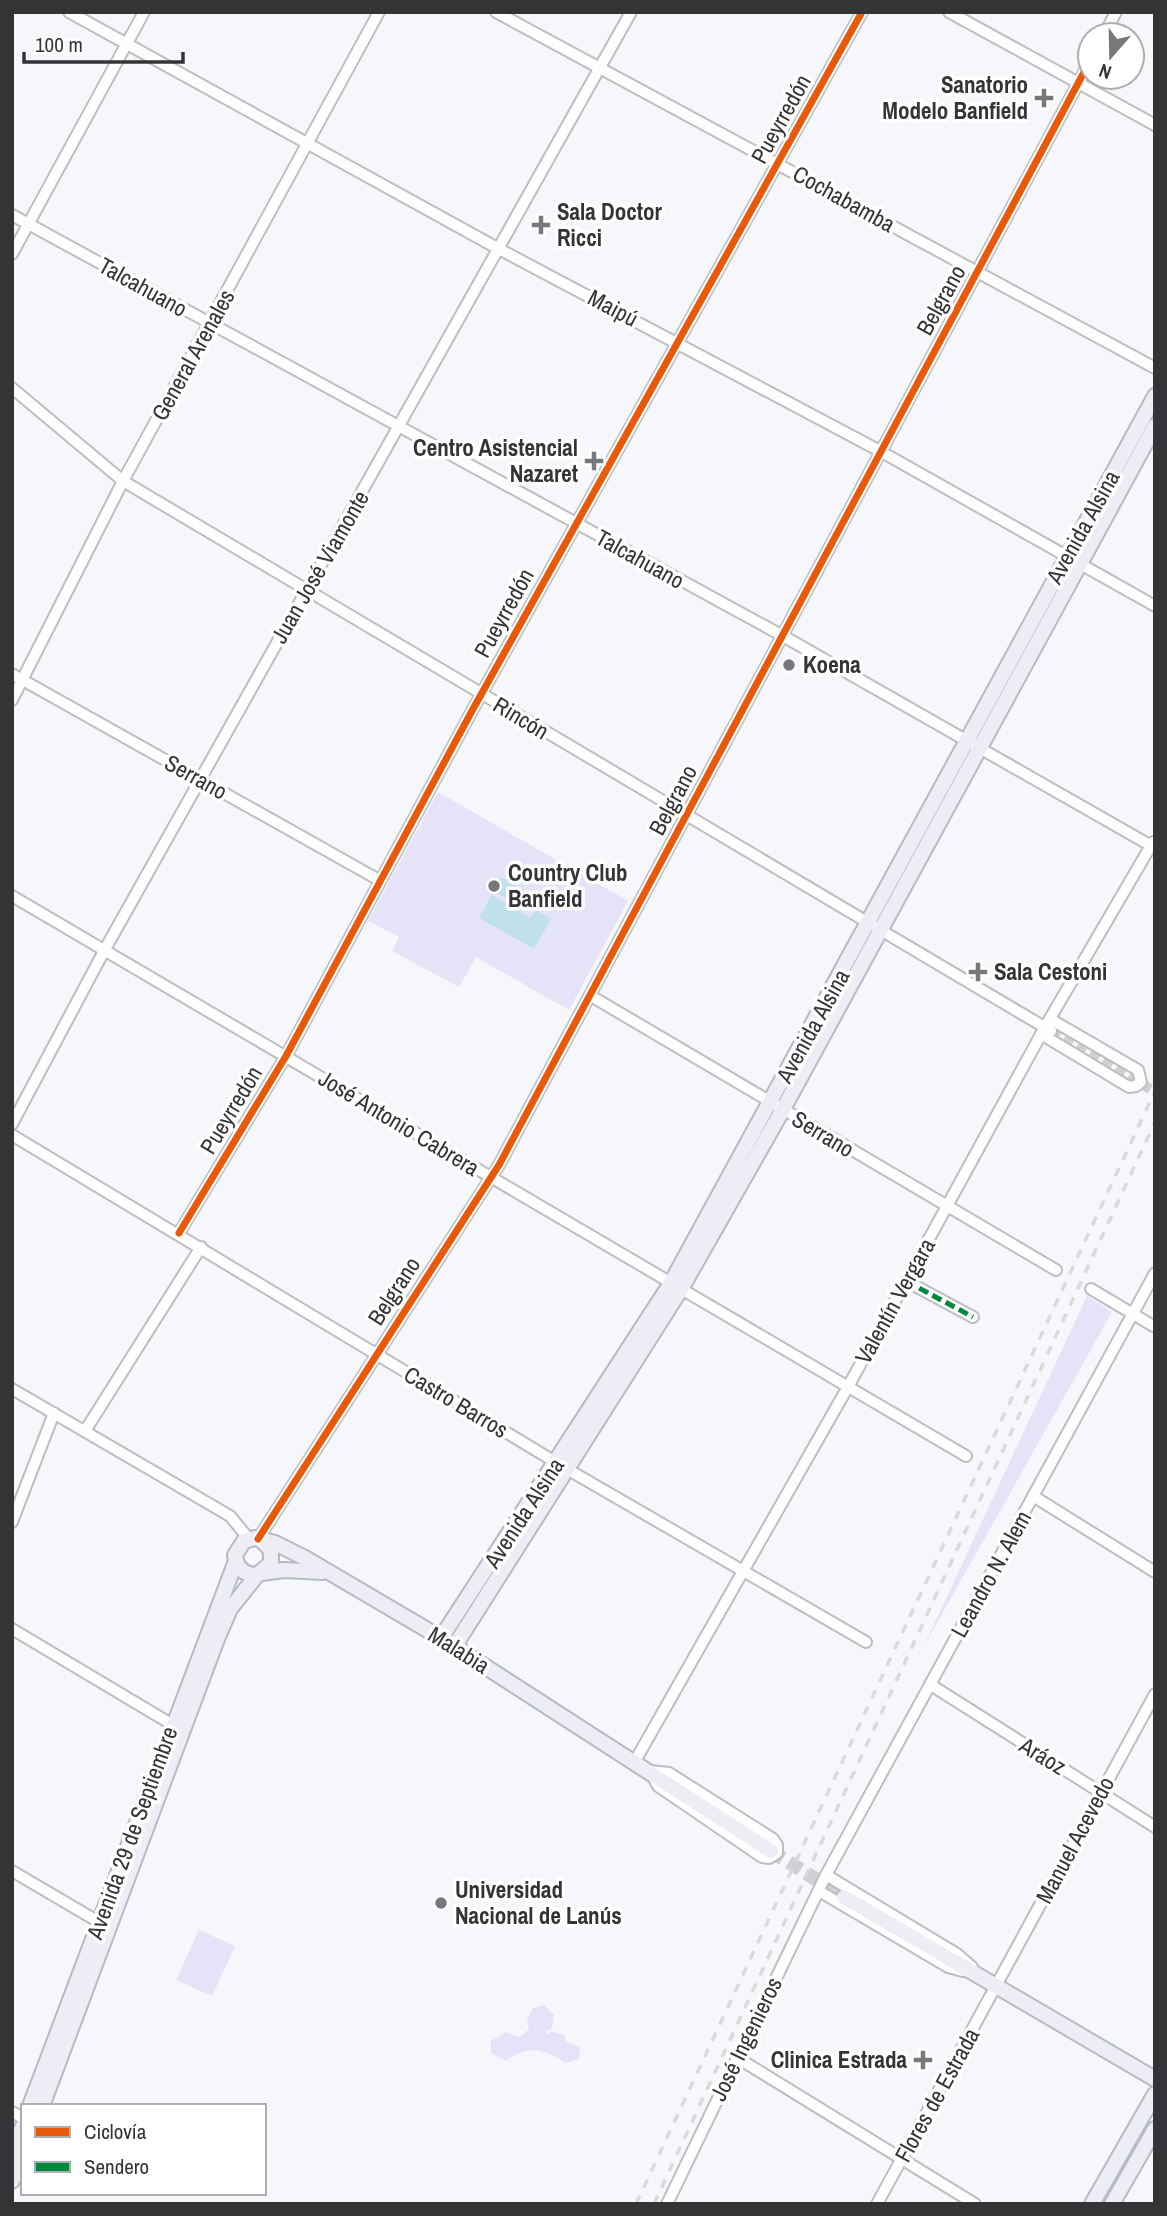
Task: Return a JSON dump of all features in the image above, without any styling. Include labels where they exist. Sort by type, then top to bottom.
[{"type":"main road","name":"Avenida Alsina","points":[[454,1647],[562,1466],[676,1286],[974,744],[1073,559],[1155,396]]},
{"type":"main road","name":"Avenida Alsina","points":[[1073,559],[1155,426]]},
{"type":"main road","name":"Avenida Alsina","points":[[441,1638],[562,1466]]},
{"type":"main road","points":[[259,1574],[272,1557],[271,1550],[256,1540],[237,1550],[236,1561],[244,1572],[259,1574],[306,1570],[327,1573]]},
{"type":"main road","name":"Malabia","points":[[256,1540],[286,1548],[441,1638],[771,1851]]},
{"type":"main road","name":"Avenida 29 de Septiembre","points":[[43,2104],[104,1925],[236,1561]]},
{"type":"main road","name":"Avenida 29 de Septiembre","points":[[177,1727],[224,1620],[259,1574]]},
{"type":"main road","points":[[844,1897],[1155,2079]]},
{"type":"main road","name":"Avenida 29 de Septiembre","points":[[31,2104],[104,1925]]},
{"type":"main road","points":[[1092,2204],[1155,2094]]},
{"type":"main road","points":[[1112,2204],[1155,2129]]},
{"type":"main road","points":[[12,2153],[21,2131]]},
{"type":"main road","points":[[12,2181],[21,2160]]},
{"type":"street","name":"Maipú","points":[[69,12],[499,249],[880,451],[1155,606]]},
{"type":"street","points":[[12,254],[144,12]]},
{"type":"street","name":"General Arenales","points":[[12,700],[17,677],[379,12]]},
{"type":"street","name":"Cochabamba","points":[[496,12],[1155,368]]},
{"type":"street","name":"Juan José Viamonte","points":[[12,1124],[104,951],[631,12]]},
{"type":"street","name":"Pueyrredón","points":[[179,1233],[286,1056],[481,694],[862,12]]},
{"type":"street","points":[[949,12],[1076,81]]},
{"type":"street","name":"Belgrano","points":[[256,1540],[492,1179],[1076,86]]},
{"type":"street","points":[[1094,91],[1155,125]]},
{"type":"street","name":"Talcahuano","points":[[12,215],[783,636],[1154,845]]},
{"type":"street","name":"Rincón","points":[[12,387],[123,481],[1047,1028]]},
{"type":"street","name":"Serrano","points":[[17,677],[379,880]]},
{"type":"street","name":"Valentín Vergara","points":[[635,1761],[849,1385],[1047,1028],[1154,845]]},
{"type":"street","name":"José Antonio Cabrera","points":[[12,896],[966,1456]]},
{"type":"street","name":"Serrano","points":[[591,996],[1056,1270]]},
{"type":"street","points":[[1047,1028],[1138,1070],[1141,1082],[1129,1087],[1047,1028]]},
{"type":"street","name":"Castro Barros","points":[[12,1135],[179,1233],[562,1466],[866,1643]]},
{"type":"street","points":[[85,1431],[201,1247]]},
{"type":"street","name":"Leandro N. Alem","points":[[826,1875],[1155,1273]]},
{"type":"street","points":[[906,1282],[973,1317]]},
{"type":"street","points":[[1091,1289],[1155,1327]]},
{"type":"street","name":"Malabia","points":[[12,1389],[230,1516],[256,1540]]},
{"type":"street","points":[[12,1522],[54,1413]]},
{"type":"street","points":[[1033,1496],[1155,1572]]},
{"type":"street","points":[[12,1629],[177,1727]]},
{"type":"street","name":"Aráoz","points":[[931,1685],[1155,1827]]},
{"type":"street","name":"Manuel Acevedo","points":[[997,1986],[1155,1695]]},
{"type":"street","name":"Malabia","points":[[650,1771],[668,1773],[772,1839],[777,1845],[777,1853],[769,1858],[762,1857],[658,1786],[650,1771]]},
{"type":"street","points":[[12,1871],[104,1925]]},
{"type":"street","points":[[826,1875],[957,1954],[981,1975]]},
{"type":"street","name":"José Ingenieros","points":[[667,2204],[826,1875]]},
{"type":"street","points":[[819,1891],[948,1967],[981,1975]]},
{"type":"street","name":"Flores de Estrada","points":[[877,2204],[997,1986]]},
{"type":"street","points":[[736,2057],[975,2204]]},
{"type":"shaded area","name":"Country Club Banfield","points":[[438,792],[628,901],[569,1010],[476,957],[459,987],[392,951],[399,937],[368,921]]},
{"type":"shaded area","points":[[501,877],[535,896],[527,910],[493,891]]},
{"type":"shaded area","points":[[492,895],[530,918],[536,910],[551,919],[534,949],[479,918]]},
{"type":"shaded area","points":[[1087,1296],[1112,1312],[924,1646]]},
{"type":"shaded area","points":[[199,1930],[235,1946],[212,1996],[176,1980]]},
{"type":"shaded area","points":[[544,2005],[554,2015],[552,2028],[546,2031],[548,2035],[551,2031],[564,2035],[566,2041],[580,2048],[579,2059],[565,2063],[551,2054],[529,2050],[506,2061],[491,2053],[491,2041],[506,2032],[520,2037],[529,2029],[527,2021],[533,2008]]},
{"type":"tunnel","points":[[1051,1031],[1155,1092]]},
{"type":"tunnel","points":[[771,1851],[844,1897]]},
{"type":"railway","points":[[636,2204],[1155,1091]]},
{"type":"railway","points":[[654,2204],[1155,1122]]},
{"type":"marked path","points":[[906,1281],[973,1317]]},
{"type":"cycle path","points":[[179,1233],[286,1056],[473,709],[862,12]]},
{"type":"cycle path","points":[[258,1539],[499,1165],[1076,87]]},
{"type":"place","name":"Sanatorio Modelo Banfield","points":[[1044,98]]},
{"type":"place","name":"Sala Doctor Ricci","points":[[541,225]]},
{"type":"place","name":"Centro Asistencial Nazaret","points":[[594,461]]},
{"type":"place","name":"Koena","points":[[789,665]]},
{"type":"place","name":"Country Club Banfield","points":[[494,886]]},
{"type":"place","name":"Sala Cestoni","points":[[978,972]]},
{"type":"place","name":"Universidad Nacional de Lanús","points":[[441,1903]]},
{"type":"place","name":"Clinica Estrada","points":[[923,2060]]}]
